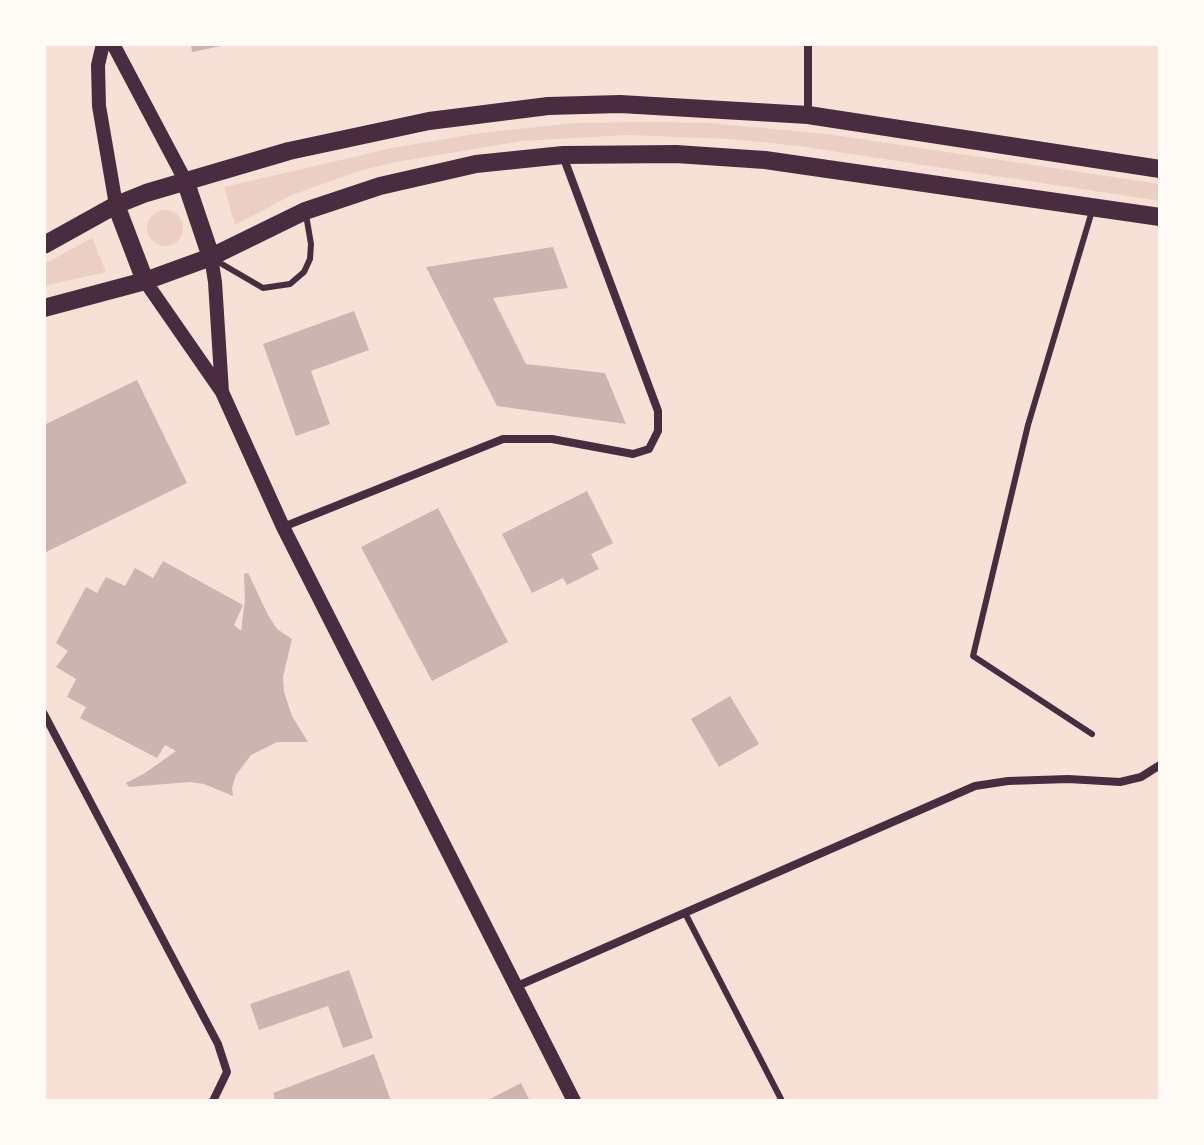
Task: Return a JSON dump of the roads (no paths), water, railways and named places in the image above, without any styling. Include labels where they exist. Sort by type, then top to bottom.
[{"type":"main road","points":[[44,245],[116,205],[185,180],[375,131],[534,107],[620,104],[808,115],[1160,169]]},
{"type":"main road","points":[[44,308],[145,281],[211,257],[305,211],[380,186],[476,164],[563,155],[676,154],[765,160],[1160,217]]},
{"type":"main road","points":[[185,180],[211,257]]},
{"type":"main road","points":[[116,205],[145,281]]},
{"type":"street","points":[[103,44],[98,65],[99,106],[116,205]]},
{"type":"street","points":[[113,44],[185,180]]},
{"type":"street","points":[[808,44],[808,115]]},
{"type":"street","points":[[283,527],[503,439],[552,439],[633,454],[649,449],[658,431],[658,411],[563,155]]},
{"type":"street","points":[[211,257],[222,392]]},
{"type":"street","points":[[145,281],[222,392],[283,527],[574,1101]]},
{"type":"street","points":[[44,714],[218,1044],[227,1072],[213,1101]]},
{"type":"street","points":[[515,987],[975,786],[1008,781],[1068,779],[1120,782],[1141,777],[1160,765]]},
{"type":"lane","points":[[1092,734],[973,656],[1028,425],[1093,208]]},
{"type":"lane","points":[[211,257],[263,288],[290,284],[304,272],[310,259],[311,244],[305,211]]},
{"type":"lane","points":[[685,913],[782,1101]]}]
